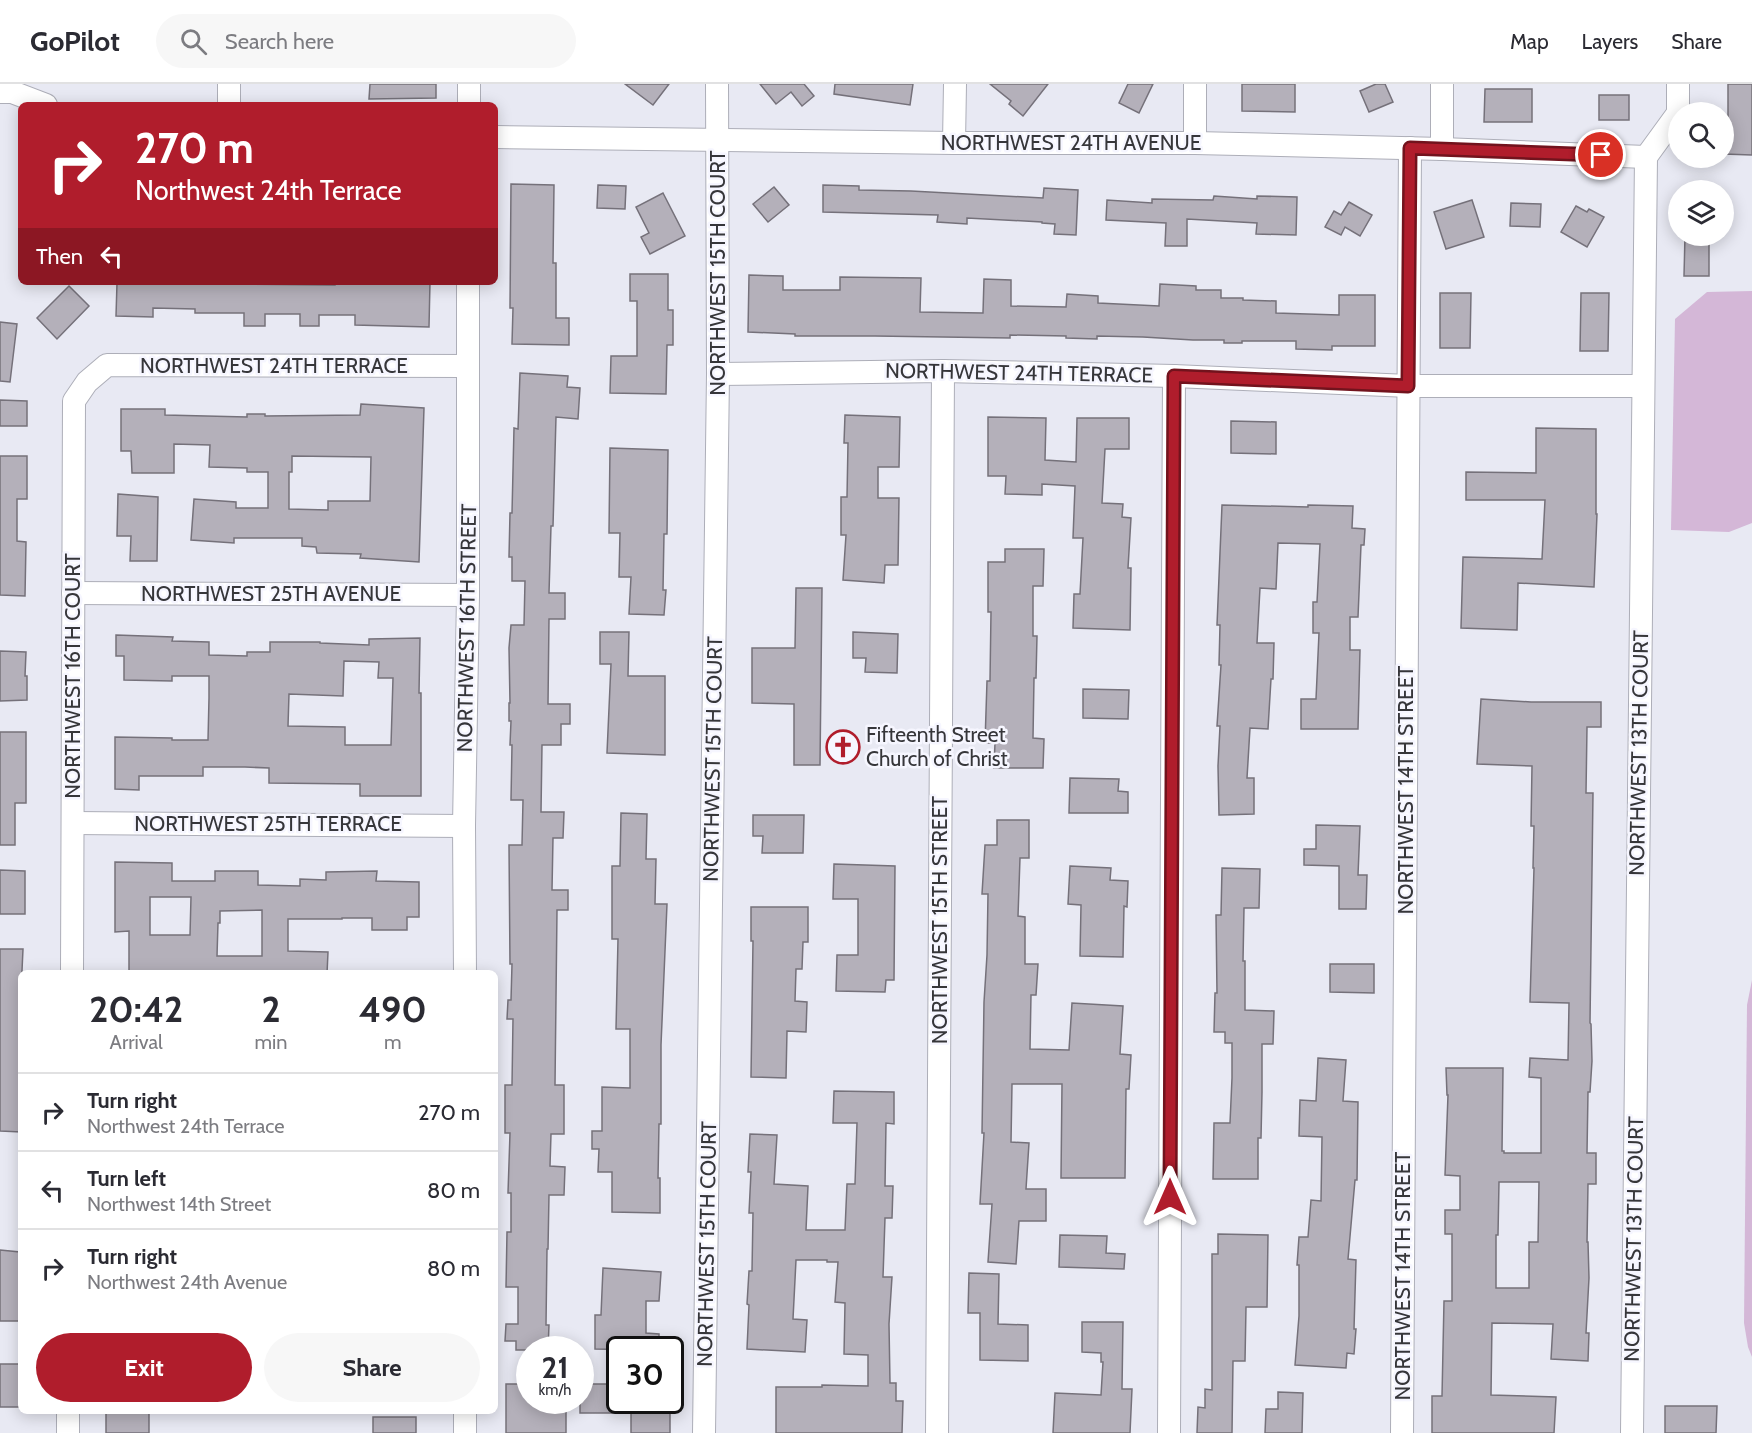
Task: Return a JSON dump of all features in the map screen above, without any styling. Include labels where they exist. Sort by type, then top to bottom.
[{"type":"street","points":[[229,84],[229,102]]},
{"type":"street","points":[[469,84],[469,102]]},
{"type":"street","name":"NORTHWEST 15TH COURT","points":[[704,1433],[718,374],[717,84]]},
{"type":"street","points":[[954,143],[955,84]]},
{"type":"street","points":[[1195,84],[1195,143]]},
{"type":"street","points":[[1442,84],[1442,149]]},
{"type":"street","points":[[1646,157],[1678,113],[1678,84]]},
{"type":"street","points":[[0,92],[12,92],[38,102]]},
{"type":"street","name":"NORTHWEST 24TH AVENUE","points":[[498,137],[717,141],[1195,143],[1646,157]]},
{"type":"street","name":"NORTHWEST 14TH STREET","points":[[1402,1433],[1410,148]]},
{"type":"street","name":"NORTHWEST 13TH COURT","points":[[1632,1433],[1646,157]]},
{"type":"street","name":"NORTHWEST 16TH STREET","points":[[465,970],[468,285]]},
{"type":"street","name":"NORTHWEST 24TH TERRACE","points":[[87,382],[107,365],[468,366]]},
{"type":"street","name":"NORTHWEST 24TH TERRACE","points":[[718,374],[943,371],[1174,376],[1408,386],[1643,386]]},
{"type":"street","name":"NORTHWEST 15TH STREET","points":[[937,1433],[943,371]]},
{"type":"street","points":[[1169,1433],[1174,376]]},
{"type":"street","name":"NORTHWEST 16TH COURT","points":[[72,970],[74,401],[87,382]]},
{"type":"street","name":"NORTHWEST 25TH AVENUE","points":[[73,593],[468,595]]},
{"type":"street","name":"NORTHWEST 25TH TERRACE","points":[[73,823],[464,826]]},
{"type":"street","points":[[68,1414],[68,1433]]},
{"type":"street","points":[[465,1414],[465,1433]]},
{"type":"shaded area","points":[[1752,291],[1752,523],[1729,532],[1671,530],[1675,319],[1707,292]]},
{"type":"shaded area","points":[[1752,980],[1752,1357],[1744,1323],[1747,1005]]},
{"type":"building","points":[[370,84],[436,84],[436,98],[369,99]]},
{"type":"building","points":[[625,84],[669,84],[653,105]]},
{"type":"building","points":[[760,84],[804,84],[814,96],[802,106],[791,92],[776,104]]},
{"type":"building","points":[[835,84],[913,84],[910,105],[834,94]]},
{"type":"building","points":[[990,84],[1048,84],[1023,116],[1009,104],[1011,101]]},
{"type":"building","points":[[1128,84],[1153,84],[1139,113],[1119,103]]},
{"type":"building","points":[[1242,84],[1295,84],[1295,112],[1242,111]]},
{"type":"building","points":[[1376,84],[1385,84],[1393,102],[1369,112],[1360,91]]},
{"type":"building","points":[[1728,84],[1752,84],[1752,155],[1734,154],[1734,102],[1728,102]]},
{"type":"building","points":[[1485,89],[1532,89],[1532,122],[1484,122]]},
{"type":"building","points":[[1599,95],[1629,95],[1629,120],[1599,120]]},
{"type":"building","points":[[511,184],[554,185],[553,263],[556,263],[556,318],[569,318],[569,345],[512,344]]},
{"type":"building","points":[[598,185],[626,186],[625,209],[597,208]]},
{"type":"building","points":[[823,185],[859,186],[859,190],[1043,198],[1044,188],[1078,190],[1076,235],[1054,234],[1055,224],[1042,222],[967,218],[967,224],[937,222],[938,215],[823,212]]},
{"type":"building","points":[[774,187],[789,205],[768,222],[753,204]]},
{"type":"building","points":[[663,193],[685,236],[650,254],[641,237],[649,233],[636,207]]},
{"type":"building","points":[[1214,196],[1257,199],[1257,196],[1297,197],[1296,235],[1256,234],[1257,223],[1187,219],[1187,246],[1165,246],[1166,223],[1106,220],[1107,200],[1152,203],[1152,199],[1213,200]]},
{"type":"building","points":[[1472,200],[1484,237],[1446,249],[1434,212]]},
{"type":"building","points":[[1349,202],[1372,215],[1360,236],[1345,227],[1341,235],[1325,227],[1334,211],[1341,215]]},
{"type":"building","points":[[1511,203],[1541,204],[1540,227],[1510,226]]},
{"type":"building","points":[[1576,206],[1587,212],[1589,209],[1604,217],[1587,247],[1561,232]]},
{"type":"building","points":[[1685,246],[1709,246],[1709,276],[1684,276]]},
{"type":"building","points":[[630,274],[668,274],[668,310],[673,310],[673,345],[667,345],[666,394],[610,393],[611,356],[637,356],[637,301],[630,301]]},
{"type":"building","points":[[749,275],[783,276],[783,290],[840,290],[840,277],[921,278],[920,312],[983,313],[984,279],[1011,280],[1011,306],[1066,307],[1067,294],[1098,296],[1098,303],[1159,306],[1160,284],[1196,286],[1196,290],[1221,290],[1221,298],[1276,301],[1276,313],[1339,315],[1339,295],[1375,295],[1375,346],[1332,346],[1332,350],[1296,349],[1296,341],[1224,343],[1224,340],[1097,336],[1097,339],[1010,335],[1010,338],[795,336],[795,334],[748,332]]},
{"type":"building","points":[[117,285],[430,285],[429,327],[355,325],[355,315],[319,315],[319,326],[300,326],[300,314],[265,314],[265,326],[244,326],[244,313],[195,313],[195,309],[153,308],[153,317],[116,316]]},
{"type":"building","points":[[69,286],[89,306],[57,339],[37,318]]},
{"type":"building","points":[[1440,293],[1471,293],[1470,348],[1440,348]]},
{"type":"building","points":[[1581,293],[1609,293],[1608,351],[1580,351]]},
{"type":"building","points":[[0,322],[17,324],[10,382],[0,381]]},
{"type":"building","points":[[520,373],[568,376],[567,387],[580,388],[578,419],[556,417],[549,593],[565,593],[565,619],[549,619],[548,704],[570,704],[570,724],[561,724],[561,745],[542,745],[541,812],[564,812],[563,838],[553,838],[552,890],[568,890],[568,910],[557,910],[555,1085],[564,1085],[564,1134],[551,1134],[550,1166],[565,1167],[564,1195],[549,1195],[546,1325],[549,1325],[549,1336],[516,1336],[516,1341],[505,1341],[506,1324],[518,1324],[518,1287],[506,1287],[507,1232],[511,1232],[511,1193],[508,1193],[510,1133],[505,1133],[505,1085],[512,1085],[513,1019],[507,1019],[508,1000],[511,1000],[512,964],[510,964],[509,845],[522,845],[523,800],[511,800],[512,745],[510,745],[511,721],[509,721],[511,625],[524,625],[525,581],[512,581],[512,557],[509,557],[514,428],[518,429]]},
{"type":"building","points":[[0,400],[27,401],[27,426],[0,426]]},
{"type":"building","points":[[361,404],[424,408],[419,562],[360,558],[361,554],[317,553],[316,547],[302,546],[302,538],[234,538],[234,543],[191,540],[194,499],[236,502],[236,508],[268,508],[268,472],[247,472],[247,468],[209,467],[210,445],[174,444],[174,473],[132,473],[131,451],[121,451],[121,409],[165,409],[165,415],[247,417],[247,414],[265,414],[265,416],[360,415]],"holes":[[[292,456],[371,457],[370,501],[328,501],[328,510],[289,509],[289,472],[292,472]]]},
{"type":"building","points":[[845,415],[900,417],[899,467],[878,467],[878,498],[899,498],[898,565],[885,565],[884,583],[843,580],[846,535],[841,535],[841,497],[847,497],[848,443],[844,443]]},
{"type":"building","points":[[988,417],[1046,418],[1045,460],[1076,462],[1077,418],[1129,418],[1129,449],[1105,449],[1102,503],[1123,504],[1122,517],[1131,518],[1128,568],[1131,568],[1130,630],[1073,628],[1074,594],[1080,594],[1083,538],[1073,538],[1075,486],[1042,484],[1042,495],[1005,494],[1006,476],[988,476]]},
{"type":"building","points":[[1231,421],[1276,422],[1276,454],[1231,453]]},
{"type":"building","points":[[1536,428],[1596,429],[1597,514],[1594,587],[1518,583],[1517,630],[1461,628],[1463,557],[1542,559],[1545,500],[1466,500],[1466,472],[1536,473]]},
{"type":"building","points":[[610,448],[668,450],[667,534],[664,534],[663,590],[666,590],[664,615],[629,614],[631,577],[619,577],[620,533],[609,533]]},
{"type":"building","points":[[0,456],[27,456],[27,499],[17,499],[17,541],[26,542],[25,596],[0,595]]},
{"type":"building","points":[[118,494],[158,497],[157,561],[130,561],[131,536],[117,536]]},
{"type":"building","points":[[1222,505],[1353,506],[1352,528],[1365,529],[1364,545],[1361,545],[1358,617],[1350,617],[1350,650],[1360,650],[1358,729],[1301,729],[1301,699],[1316,699],[1319,633],[1313,633],[1313,602],[1317,602],[1320,544],[1278,543],[1276,589],[1260,588],[1257,643],[1274,643],[1268,729],[1250,728],[1247,778],[1254,778],[1254,814],[1219,815],[1220,726],[1217,726],[1221,665],[1219,665],[1220,625],[1217,625]]},
{"type":"building","points":[[1005,549],[1044,549],[1043,586],[1033,586],[1033,636],[1037,636],[1033,738],[1044,739],[1043,768],[994,768],[995,743],[985,743],[987,681],[990,681],[991,612],[988,612],[988,562],[1005,562]]},
{"type":"building","points":[[796,588],[822,588],[820,765],[794,765],[794,704],[752,703],[752,648],[795,648]]},
{"type":"building","points":[[600,632],[629,632],[628,676],[665,676],[665,755],[607,753],[611,664],[600,664]]},
{"type":"building","points":[[853,632],[898,634],[897,673],[865,672],[866,658],[853,658]]},
{"type":"building","points":[[116,635],[173,637],[172,641],[209,642],[209,655],[247,656],[247,652],[270,652],[270,642],[369,645],[369,639],[420,638],[421,796],[360,796],[360,784],[269,783],[269,768],[245,767],[203,767],[203,776],[139,776],[139,790],[115,789],[115,737],[208,740],[209,698],[209,676],[172,676],[172,681],[124,680],[124,656],[116,656]],"holes":[[[344,661],[379,662],[378,678],[393,678],[391,745],[345,745],[345,727],[288,726],[289,694],[343,696]]]},
{"type":"building","points":[[0,651],[26,652],[27,700],[0,701]]},
{"type":"building","points":[[1083,689],[1129,690],[1128,719],[1083,718]]},
{"type":"building","points":[[1481,699],[1601,702],[1601,727],[1587,727],[1586,793],[1593,793],[1590,1023],[1592,1061],[1590,1092],[1588,1092],[1587,1153],[1596,1153],[1596,1184],[1588,1184],[1589,1278],[1586,1333],[1589,1333],[1588,1361],[1551,1359],[1553,1324],[1492,1323],[1491,1395],[1556,1397],[1554,1433],[1432,1433],[1432,1396],[1442,1396],[1444,1301],[1452,1301],[1452,1234],[1445,1234],[1445,1210],[1460,1210],[1460,1176],[1445,1175],[1448,1095],[1446,1068],[1503,1068],[1502,1151],[1504,1153],[1541,1153],[1541,1078],[1529,1077],[1530,1058],[1568,1060],[1569,1003],[1530,1002],[1534,868],[1534,826],[1531,826],[1532,766],[1477,764]],"holes":[[[1499,1182],[1539,1182],[1538,1242],[1529,1242],[1529,1288],[1496,1288]]]},
{"type":"building","points":[[0,732],[26,732],[26,803],[15,803],[15,845],[0,845]]},
{"type":"building","points":[[1070,778],[1119,779],[1118,791],[1128,792],[1128,813],[1069,813]]},
{"type":"building","points":[[621,813],[647,814],[646,859],[656,859],[655,904],[667,904],[661,1045],[661,1124],[659,1124],[660,1213],[612,1212],[612,1172],[598,1172],[599,1149],[592,1149],[592,1131],[602,1131],[602,1087],[630,1088],[630,1029],[616,1029],[618,939],[612,939],[612,866],[620,866]]},
{"type":"building","points":[[753,815],[804,815],[803,853],[762,853],[763,836],[753,836]]},
{"type":"building","points":[[997,820],[1029,820],[1029,858],[1020,858],[1018,916],[1025,917],[1025,964],[1038,964],[1036,995],[1031,995],[1030,1049],[1069,1050],[1072,1003],[1123,1006],[1120,1054],[1131,1055],[1129,1089],[1126,1089],[1125,1178],[1061,1178],[1062,1084],[1012,1084],[1011,1142],[1029,1143],[1026,1189],[1046,1189],[1046,1221],[1019,1221],[1016,1264],[988,1262],[992,1204],[980,1204],[984,1133],[982,1133],[984,1002],[988,894],[982,894],[985,845],[997,845]]},
{"type":"building","points":[[1316,825],[1360,826],[1358,875],[1367,875],[1366,909],[1339,909],[1339,866],[1304,865],[1304,849],[1316,849]]},
{"type":"building","points":[[115,862],[172,863],[172,881],[215,881],[215,871],[258,871],[258,885],[300,886],[300,879],[326,880],[326,872],[377,871],[376,881],[419,882],[419,917],[407,917],[407,930],[372,930],[372,918],[288,919],[288,951],[328,952],[327,970],[129,970],[129,931],[115,932]],"holes":[[[150,897],[191,897],[190,935],[150,935]],[[262,910],[262,956],[217,956],[220,911]]]},
{"type":"building","points":[[834,864],[895,866],[894,980],[886,980],[885,992],[836,991],[837,955],[858,955],[858,899],[833,899]]},
{"type":"building","points":[[1070,866],[1111,868],[1110,880],[1128,881],[1127,907],[1124,906],[1123,957],[1080,956],[1081,905],[1068,904]]},
{"type":"building","points":[[1222,868],[1260,869],[1259,908],[1244,908],[1243,961],[1245,961],[1245,1010],[1274,1011],[1273,1044],[1262,1044],[1258,1179],[1213,1179],[1214,1123],[1230,1123],[1232,1078],[1232,1043],[1225,1043],[1225,1032],[1214,1032],[1215,993],[1217,993],[1216,915],[1221,915]]},
{"type":"building","points":[[0,870],[25,871],[25,914],[0,914]]},
{"type":"building","points":[[751,907],[808,907],[808,942],[803,942],[802,969],[796,969],[795,1001],[807,1002],[806,1032],[787,1031],[786,1078],[751,1077],[753,941],[751,941]]},
{"type":"building","points":[[0,949],[23,949],[22,970],[18,970],[18,1132],[0,1131]]},
{"type":"building","points":[[1330,964],[1374,964],[1374,993],[1330,992]]},
{"type":"building","points":[[1318,1058],[1346,1060],[1343,1101],[1358,1102],[1357,1180],[1355,1180],[1348,1259],[1356,1260],[1354,1329],[1356,1329],[1354,1354],[1347,1353],[1346,1368],[1295,1365],[1299,1316],[1299,1265],[1297,1265],[1299,1237],[1308,1237],[1311,1200],[1321,1201],[1322,1137],[1299,1136],[1300,1100],[1316,1101]]},
{"type":"building","points":[[834,1091],[894,1092],[894,1124],[886,1123],[885,1186],[893,1186],[892,1218],[885,1218],[883,1277],[892,1277],[889,1324],[890,1383],[896,1383],[896,1401],[903,1401],[902,1433],[776,1433],[776,1387],[868,1386],[868,1355],[844,1354],[845,1303],[835,1302],[838,1262],[796,1260],[793,1319],[807,1320],[805,1352],[747,1349],[749,1305],[747,1304],[749,1271],[752,1271],[753,1213],[749,1213],[750,1134],[777,1135],[774,1184],[808,1186],[806,1230],[845,1230],[847,1184],[855,1184],[857,1123],[833,1123]]},
{"type":"building","points":[[1218,1234],[1268,1235],[1267,1307],[1246,1307],[1245,1361],[1233,1361],[1232,1433],[1197,1433],[1198,1407],[1205,1408],[1205,1389],[1212,1390],[1212,1254],[1218,1254]]},
{"type":"building","points":[[1060,1235],[1107,1236],[1106,1253],[1125,1254],[1124,1269],[1059,1267]]},
{"type":"building","points":[[0,1250],[18,1252],[18,1321],[0,1321]]},
{"type":"building","points":[[603,1268],[661,1272],[659,1301],[646,1301],[646,1333],[659,1334],[659,1336],[606,1336],[606,1349],[595,1349],[595,1315],[601,1315]]},
{"type":"building","points":[[969,1273],[999,1274],[998,1324],[1028,1325],[1028,1361],[980,1360],[980,1313],[968,1313]]},
{"type":"building","points":[[1082,1322],[1123,1322],[1122,1389],[1132,1389],[1130,1433],[1053,1433],[1055,1393],[1101,1395],[1103,1362],[1101,1362],[1101,1353],[1082,1352]]},
{"type":"building","points":[[0,1364],[18,1364],[18,1407],[0,1407]]},
{"type":"building","points":[[506,1384],[516,1384],[516,1414],[566,1414],[566,1433],[506,1433]]},
{"type":"building","points":[[594,1384],[606,1384],[606,1413],[594,1413]]},
{"type":"building","points":[[1278,1392],[1303,1393],[1302,1433],[1265,1433],[1266,1409],[1278,1409]]},
{"type":"building","points":[[1665,1406],[1717,1406],[1716,1433],[1665,1433]]},
{"type":"building","points":[[106,1414],[149,1414],[149,1433],[106,1433]]},
{"type":"building","points":[[631,1414],[670,1414],[670,1433],[631,1433]]},
{"type":"building","points":[[373,1417],[416,1417],[416,1433],[373,1433]]},
{"type":"place","name":"Fifteenth Street Church of Christ","points":[[843,747]]},
{"type":"route","points":[[1170,1197],[1174,376],[1408,386],[1410,148],[1601,155]]}]
